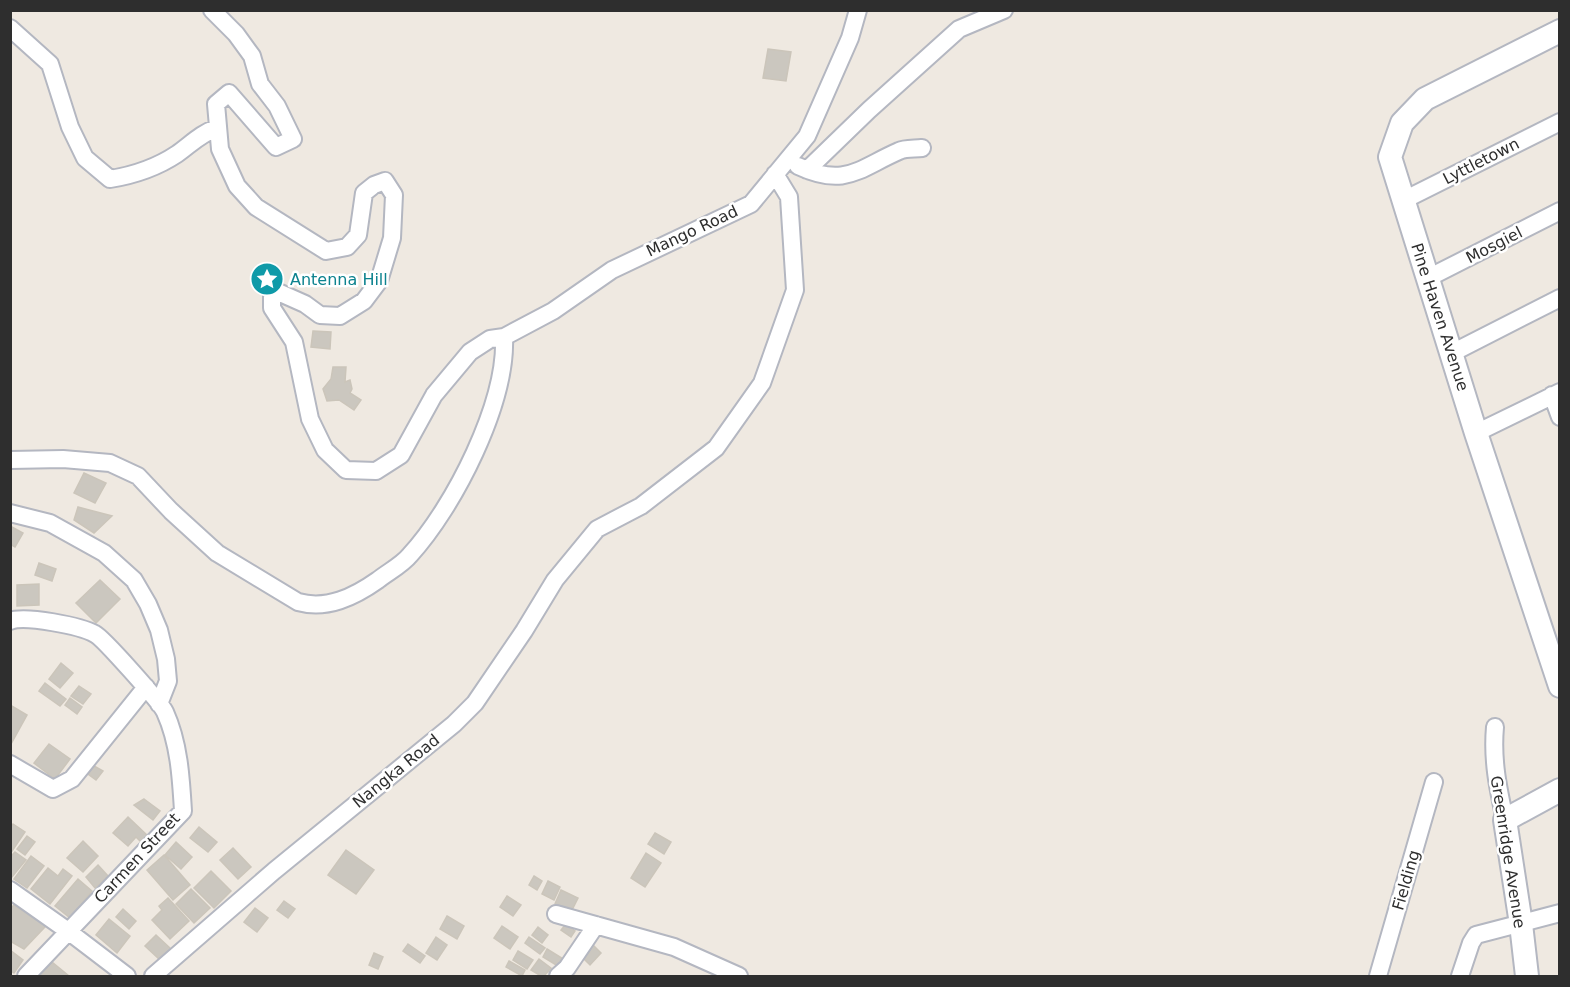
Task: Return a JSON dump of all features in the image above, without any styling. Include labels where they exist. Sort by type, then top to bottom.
[{"type":"street","points":[[10,28],[50,64],[70,128],[85,158],[110,179],[137,174],[176,155],[208,131],[217,128],[216,104],[229,93],[276,147],[294,139],[277,106],[260,84],[252,56],[236,34],[212,10]]},
{"type":"street","name":"Mango Road","points":[[217,128],[220,149],[237,186],[256,207],[326,251],[346,247],[358,235],[364,193],[374,184],[385,181],[394,195],[392,238],[379,281],[364,301],[340,316],[320,315],[305,304],[278,292],[272,297],[272,308],[294,342],[310,419],[325,450],[346,470],[376,471],[401,455],[434,396],[470,352],[490,339],[504,337],[553,311],[612,270],[751,204],[807,136],[850,38],[858,10]]},
{"type":"street","points":[[807,171],[869,110],[959,29],[1004,10]]},
{"type":"street","name":"Pine Haven Avenue","points":[[1560,32],[1425,99],[1402,123],[1390,157],[1476,433],[1560,686]]},
{"type":"street","name":"Lyttletown","points":[[1402,201],[1560,122]]},
{"type":"street","points":[[787,161],[817,175],[842,177],[860,171],[901,150],[922,148]]},
{"type":"street","name":"Nangka Road","points":[[153,976],[282,865],[454,724],[475,703],[524,631],[555,580],[597,529],[640,506],[716,448],[762,383],[795,290],[789,197],[776,174]]},
{"type":"street","name":"Mosgiel","points":[[1428,279],[1560,211]]},
{"type":"street","points":[[1452,353],[1560,298]]},
{"type":"street","points":[[10,460],[63,459],[111,463],[138,476],[171,511],[217,553],[298,602],[310,605],[332,603],[357,595],[409,556],[434,524],[459,484],[492,410],[505,353],[504,337]]},
{"type":"street","points":[[1476,433],[1556,393],[1560,417]]},
{"type":"street","points":[[10,513],[50,523],[104,553],[134,580],[152,612],[166,659],[168,681],[159,704]]},
{"type":"street","name":"Carmen Street","points":[[10,621],[15,619],[42,620],[96,634],[146,687],[165,711],[180,761],[183,811],[26,976]]},
{"type":"street","points":[[10,764],[53,789],[72,779],[146,687]]},
{"type":"street","name":"Greenridge Avenue","points":[[1495,727],[1494,773],[1505,820],[1527,976]]},
{"type":"street","name":"Fielding","points":[[1378,976],[1434,782]]},
{"type":"street","points":[[1505,820],[1560,790]]},
{"type":"street","points":[[10,890],[127,976]]},
{"type":"street","points":[[1460,976],[1476,935],[1560,913]]},
{"type":"street","points":[[556,914],[674,947],[739,976]]},
{"type":"street","points":[[558,976],[567,968],[596,925]]},
{"type":"building","points":[[768,49],[791,52],[786,81],[763,78]]},
{"type":"building","points":[[313,331],[331,332],[330,349],[311,347]]},
{"type":"building","points":[[333,367],[346,367],[345,382],[350,380],[352,389],[350,393],[361,400],[354,410],[339,400],[327,401],[323,389],[331,379]]},
{"type":"building","points":[[84,473],[106,483],[95,503],[74,493]]},
{"type":"building","points":[[78,507],[112,516],[94,533],[74,520]]},
{"type":"building","points":[[10,526],[23,533],[15,547],[10,544]]},
{"type":"building","points":[[39,563],[56,569],[52,581],[35,575]]},
{"type":"building","points":[[100,580],[120,599],[96,623],[76,603]]},
{"type":"building","points":[[39,584],[39,605],[17,606],[17,585]]},
{"type":"building","points":[[61,663],[73,673],[60,688],[49,679]]},
{"type":"building","points":[[45,683],[66,699],[60,706],[39,691]]},
{"type":"building","points":[[79,686],[91,694],[83,704],[71,696]]},
{"type":"building","points":[[70,698],[82,707],[77,714],[65,705]]},
{"type":"building","points":[[10,705],[27,715],[11,744],[10,744]]},
{"type":"building","points":[[49,744],[70,759],[55,779],[34,763]]},
{"type":"building","points":[[94,766],[103,771],[96,780],[88,774]]},
{"type":"building","points":[[144,799],[160,811],[153,820],[134,805]]},
{"type":"building","points":[[128,817],[148,836],[142,843],[136,837],[128,846],[113,833]]},
{"type":"building","points":[[13,824],[25,832],[10,854],[10,828]]},
{"type":"building","points":[[199,827],[217,842],[208,852],[190,838]]},
{"type":"building","points":[[655,833],[671,842],[664,854],[648,844]]},
{"type":"building","points":[[27,836],[35,842],[25,855],[17,849]]},
{"type":"building","points":[[83,841],[98,856],[83,872],[67,858]]},
{"type":"building","points":[[176,842],[192,857],[181,869],[165,855]]},
{"type":"building","points":[[233,848],[251,867],[238,879],[220,860]]},
{"type":"building","points":[[346,850],[374,870],[356,894],[328,875]]},
{"type":"building","points":[[15,852],[26,860],[11,878],[10,857]]},
{"type":"building","points":[[646,853],[661,863],[645,887],[631,878]]},
{"type":"building","points":[[164,855],[190,885],[173,900],[147,870]]},
{"type":"building","points":[[31,856],[44,866],[27,888],[14,879]]},
{"type":"building","points":[[98,865],[108,876],[95,888],[86,877]]},
{"type":"building","points":[[48,868],[58,876],[63,869],[72,876],[50,904],[31,889]]},
{"type":"building","points":[[211,871],[231,891],[214,908],[194,888]]},
{"type":"building","points":[[534,876],[542,881],[537,890],[529,885]]},
{"type":"building","points":[[78,879],[92,891],[70,918],[55,906]]},
{"type":"building","points":[[548,881],[560,887],[554,900],[542,894]]},
{"type":"building","points":[[191,889],[210,908],[194,923],[176,904]]},
{"type":"building","points":[[561,890],[578,898],[571,912],[555,904]]},
{"type":"building","points":[[507,896],[521,905],[513,916],[500,907]]},
{"type":"building","points":[[168,898],[189,921],[170,939],[152,920],[162,910],[159,906]]},
{"type":"building","points":[[284,901],[295,909],[288,918],[277,910]]},
{"type":"building","points":[[14,905],[46,926],[24,949],[10,941],[10,909]]},
{"type":"building","points":[[255,908],[268,918],[257,932],[244,922]]},
{"type":"building","points":[[123,909],[136,921],[129,929],[116,917]]},
{"type":"building","points":[[447,916],[464,926],[457,939],[440,929]]},
{"type":"building","points":[[109,919],[130,936],[117,953],[96,935]]},
{"type":"building","points":[[566,924],[575,931],[571,937],[561,930]]},
{"type":"building","points":[[502,926],[518,937],[510,949],[494,938]]},
{"type":"building","points":[[538,927],[548,935],[542,943],[532,935]]},
{"type":"building","points":[[156,935],[171,949],[160,960],[145,946]]},
{"type":"building","points":[[436,937],[447,945],[437,960],[426,953]]},
{"type":"building","points":[[529,937],[545,948],[540,954],[525,943]]},
{"type":"building","points":[[408,944],[425,956],[420,963],[403,951]]},
{"type":"building","points":[[593,945],[601,953],[590,965],[581,956]]},
{"type":"building","points":[[547,949],[565,960],[561,968],[543,957]]},
{"type":"building","points":[[10,950],[23,960],[14,973],[10,970]]},
{"type":"building","points":[[518,951],[533,960],[527,969],[513,960]]},
{"type":"building","points":[[374,953],[383,957],[378,969],[369,965]]},
{"type":"building","points":[[539,959],[551,968],[544,976],[531,970]]},
{"type":"building","points":[[509,961],[525,970],[522,976],[506,967]]},
{"type":"building","points":[[52,962],[69,976],[39,976]]},
{"type":"place","name":"Antenna Hill","points":[[267,279]]}]
